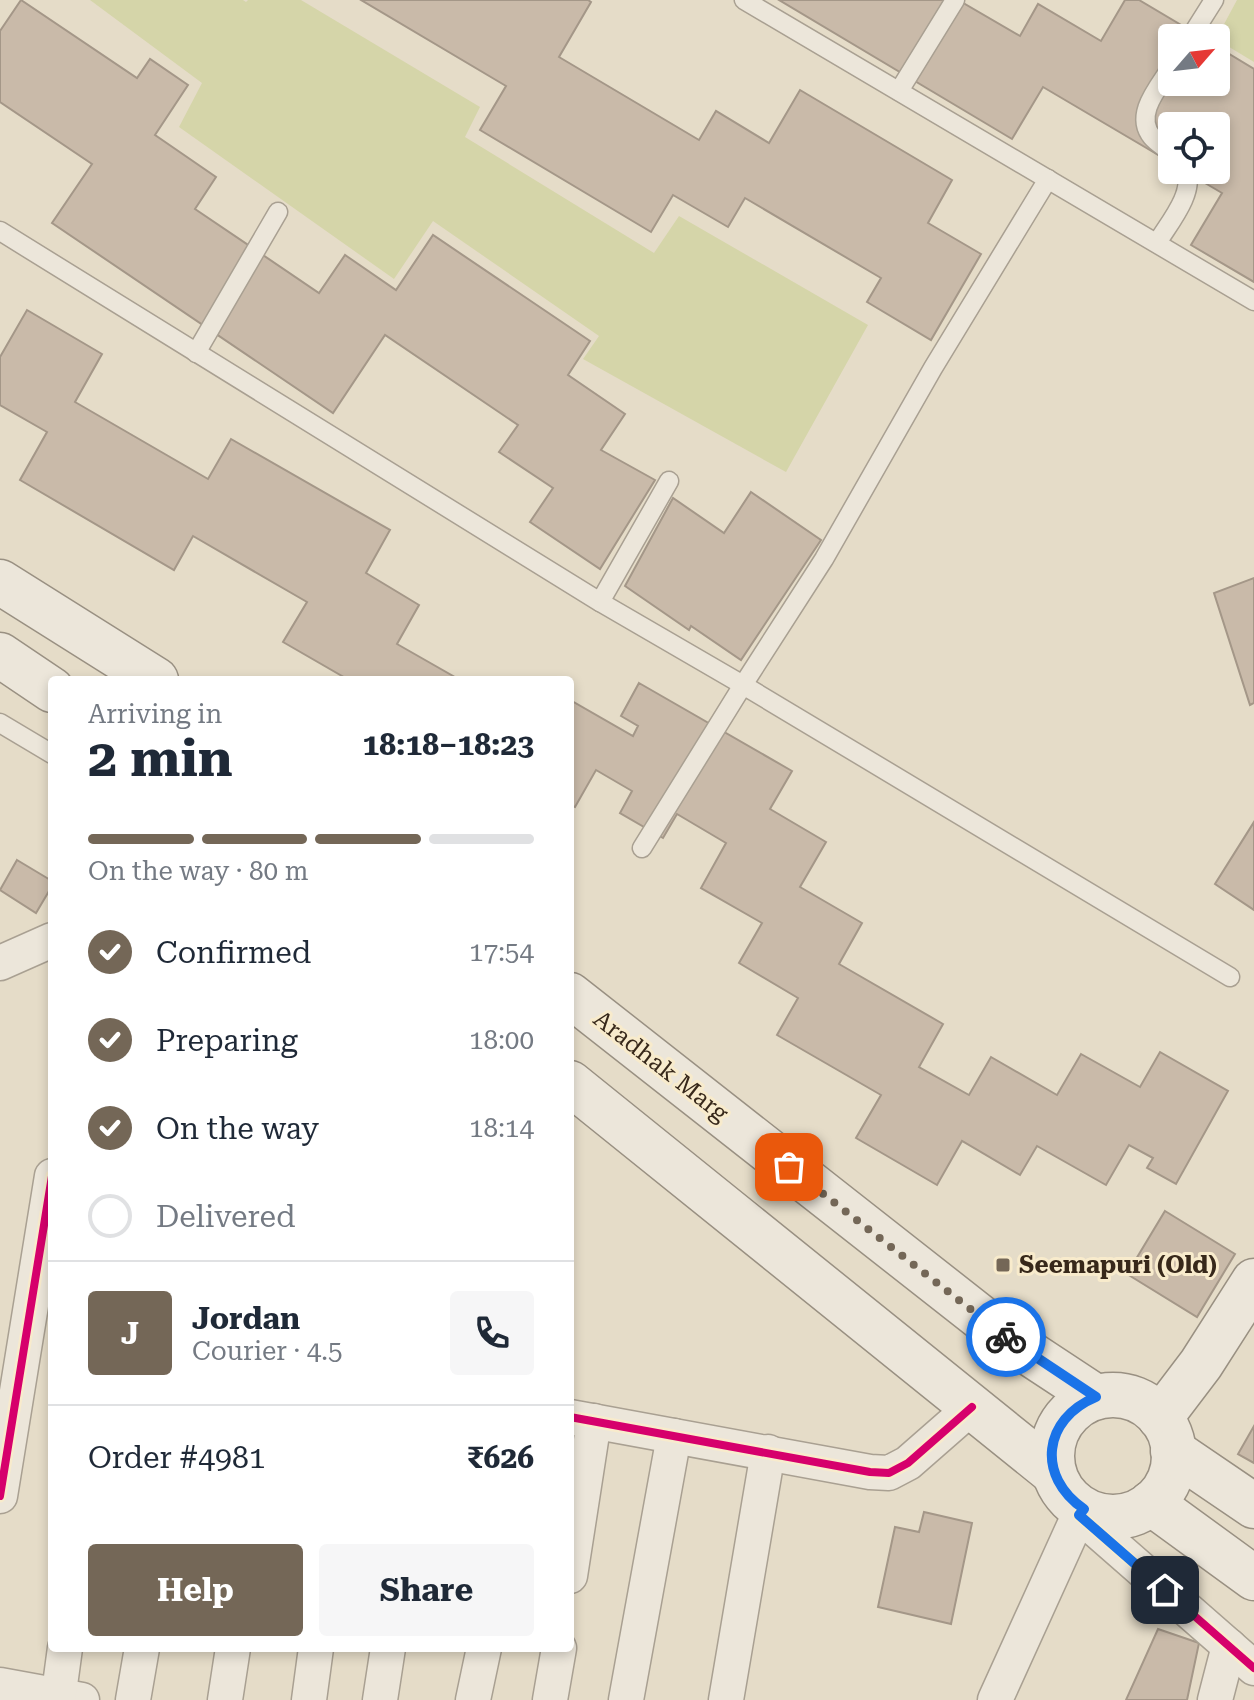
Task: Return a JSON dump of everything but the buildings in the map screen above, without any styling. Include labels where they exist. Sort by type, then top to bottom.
[{"type":"main road","points":[[0,582],[150,676]]},
{"type":"main road","points":[[0,655],[48,686]]},
{"type":"main road","name":"Aradhak Marg","points":[[574,998],[1008,1339],[1096,1397]]},
{"type":"main road","points":[[574,1086],[1054,1473]]},
{"type":"main road","points":[[1254,1281],[1201,1364],[1168,1434],[1173,1463],[1166,1485],[1151,1503],[1130,1514],[1118,1516],[1081,1512],[1065,1494],[1054,1473],[1052,1449],[1060,1426],[1074,1408],[1107,1395],[1131,1398],[1152,1409],[1168,1434],[1254,1506]]},
{"type":"main road","points":[[1168,1434],[1254,1311]]},
{"type":"main road","points":[[1151,1503],[1254,1578]]},
{"type":"street","points":[[0,963],[48,942]]},
{"type":"street","points":[[0,1496],[40,1320],[48,1224]]},
{"type":"street","points":[[574,1524],[582,1419],[889,1473],[908,1463],[972,1407]]},
{"type":"street","points":[[626,1700],[674,1436]]},
{"type":"street","points":[[726,1700],[768,1452]]},
{"type":"street","points":[[995,1700],[1081,1512],[1242,1657],[1215,1700]]},
{"type":"street","points":[[0,1685],[66,1699],[65,1652]]},
{"type":"street","points":[[133,1700],[141,1652]]},
{"type":"street","points":[[225,1700],[232,1652]]},
{"type":"street","points":[[309,1700],[315,1652]]},
{"type":"street","points":[[380,1700],[387,1652]]},
{"type":"street","points":[[473,1700],[483,1652]]},
{"type":"street","points":[[550,1700],[558,1652]]},
{"type":"lane","points":[[744,0],[1254,301]]},
{"type":"lane","points":[[899,91],[955,0]]},
{"type":"lane","points":[[1199,24],[1214,0]]},
{"type":"lane","points":[[1158,88],[1144,117],[1150,135],[1158,142]]},
{"type":"lane","points":[[642,848],[824,559],[933,368],[1048,179]]},
{"type":"lane","points":[[1157,243],[1187,193],[1188,184]]},
{"type":"lane","points":[[196,353],[278,212]]},
{"type":"lane","points":[[0,231],[600,602],[1230,977]]},
{"type":"lane","points":[[600,602],[669,481]]},
{"type":"lane","points":[[0,723],[48,752]]},
{"type":"green space","points":[[90,0],[301,0],[480,107],[465,137],[654,253],[679,216],[868,325],[786,472],[583,359],[599,336],[433,221],[394,279],[179,127],[202,83]]},
{"type":"green space","points":[[1237,0],[1254,0],[1254,62],[1230,47],[1230,24],[1224,24]]},
{"type":"cycle path","points":[[0,1496],[48,1201]]},
{"type":"cycle path","points":[[574,1418],[889,1473],[908,1463],[972,1407]]},
{"type":"cycle path","points":[[1079,1515],[1254,1668]]},
{"type":"way so far","points":[[789,1167],[1006,1337]]},
{"type":"place","name":"Seemapuri (Old)","points":[[1003,1265]]},
{"type":"route","points":[[1006,1337],[1096,1397],[1074,1408],[1060,1426],[1052,1449],[1054,1473],[1065,1494],[1084,1509],[1079,1515],[1165,1590]]}]
